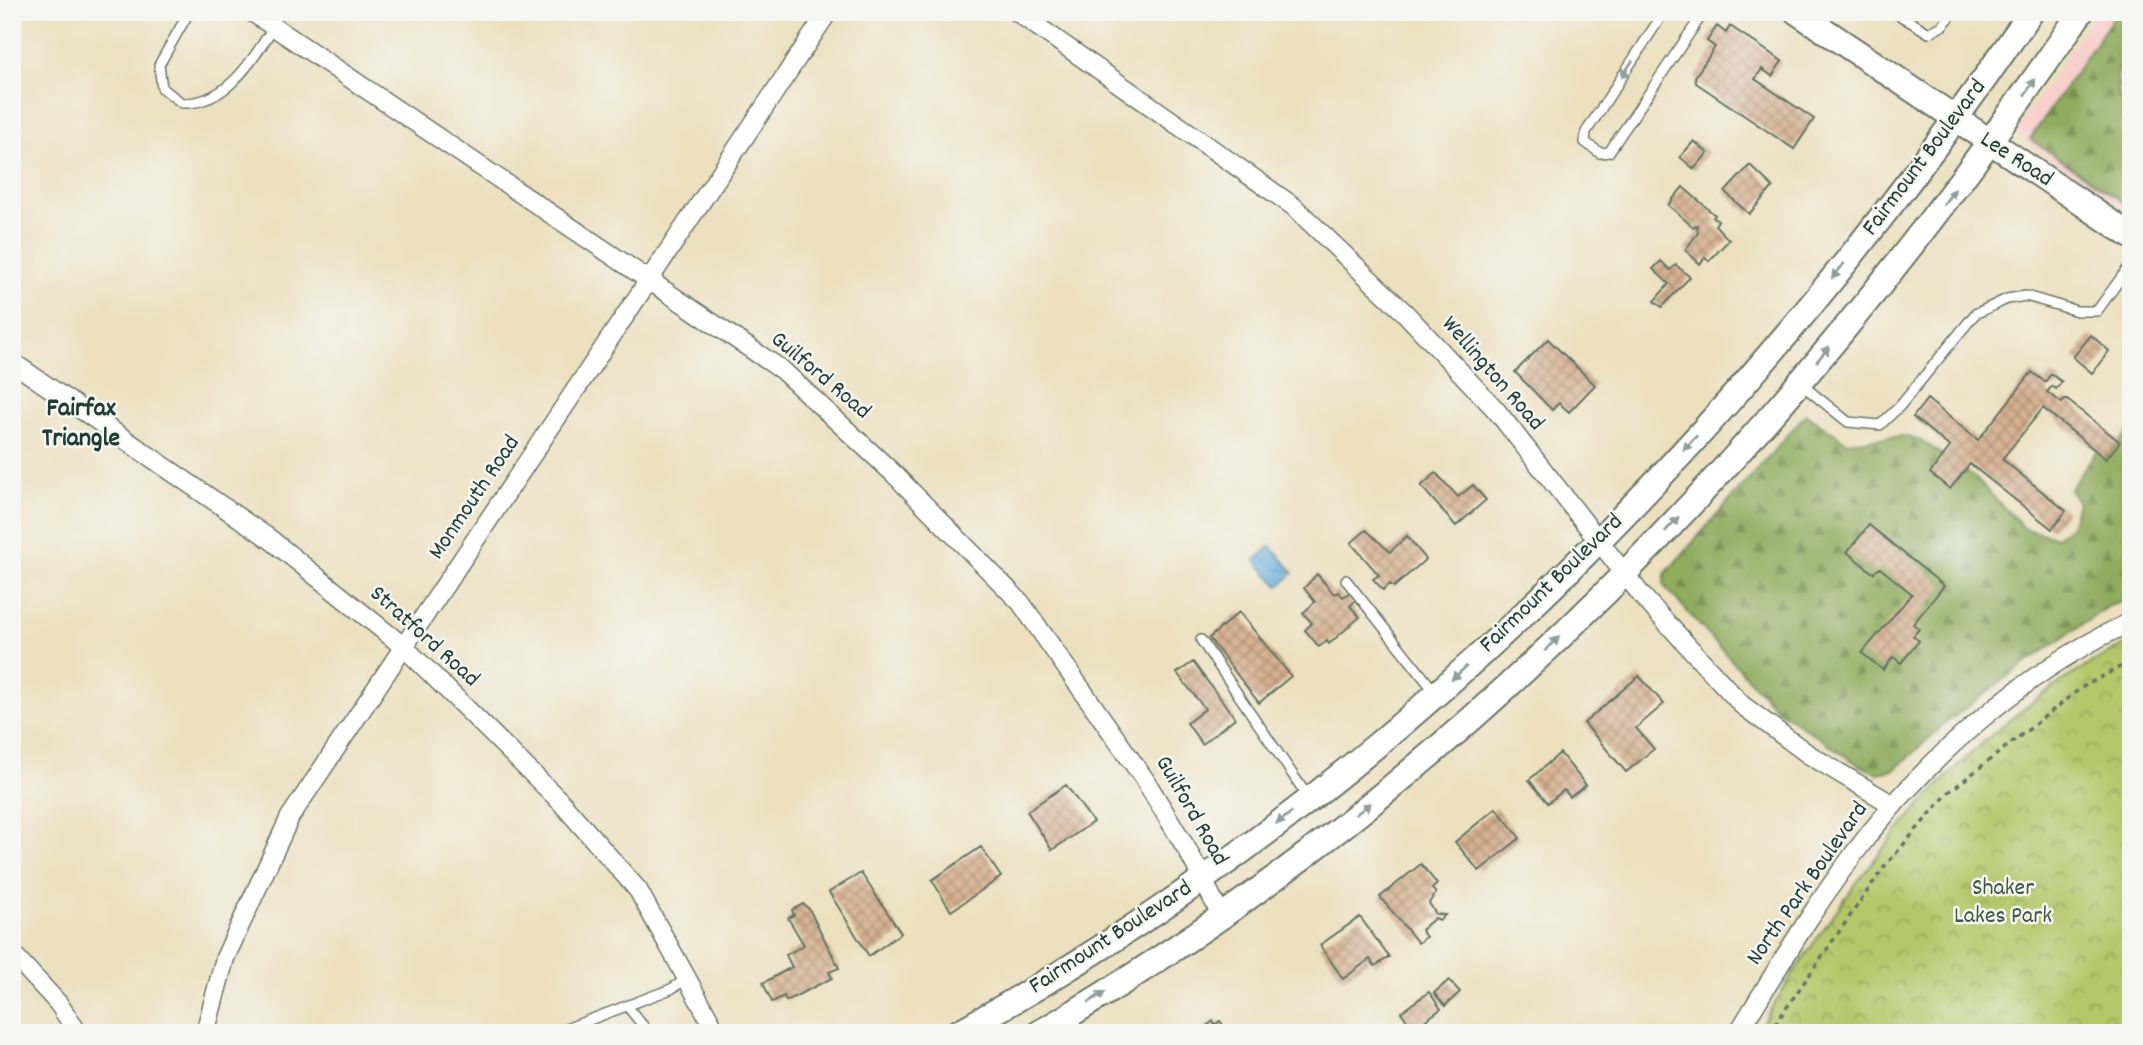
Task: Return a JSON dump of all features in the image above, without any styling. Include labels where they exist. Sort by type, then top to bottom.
[{"type":"main road","name":"Lee Road","points":[[1797,12],[2131,236]]},
{"type":"main road","name":"Fairmount Boulevard","points":[[957,1033],[1040,985],[1202,877],[1309,798],[1437,693],[1598,541],[1708,423],[1798,319],[1955,120],[2031,12]]},
{"type":"main road","name":"Fairmount Boulevard","points":[[1037,1033],[1221,915],[1319,844],[1519,675],[1625,574],[1799,382],[1990,143],[2081,12]]},
{"type":"main road","points":[[1037,1033],[1041,1006],[1040,985]]},
{"type":"street","name":"Guilford Road","points":[[252,12],[782,370],[966,544],[1020,603],[1109,725],[1171,821],[1221,915]]},
{"type":"street","name":"Monmouth Road","points":[[205,1033],[225,958],[290,817],[651,282],[828,12]]},
{"type":"street","name":"Wellington Road","points":[[1017,12],[1293,206],[1405,313],[1496,411],[1625,574],[1742,705],[1808,754],[1893,805]]},
{"type":"street","name":"Stratford Road","points":[[12,362],[270,539],[404,647],[560,801],[639,890],[717,1033]]},
{"type":"street","name":"North Park Boulevard","points":[[1738,1033],[1817,906],[1893,805],[1968,732],[2037,676],[2131,622]]},
{"type":"street","points":[[12,953],[58,1003],[78,1033]]},
{"type":"lane","points":[[189,12],[159,65],[162,88],[182,103],[206,101],[221,93],[262,46],[274,26]]},
{"type":"lane","points":[[1664,12],[1586,132],[1585,142],[1600,153],[1609,152],[1702,13]]},
{"type":"lane","points":[[1894,12],[1929,33],[1942,26],[1954,12]]},
{"type":"lane","points":[[1799,382],[1848,422],[1880,425],[1900,406],[1975,314],[2007,299],[2026,296],[2077,311],[2097,311],[2131,264]]},
{"type":"lane","points":[[1346,580],[1437,693]]},
{"type":"lane","points":[[1201,640],[1309,798]]},
{"type":"lane","points":[[555,1033],[671,989],[688,978]]},
{"type":"lane","points":[[627,1006],[649,1033]]},
{"type":"path","points":[[1769,1033],[1884,867],[1949,792],[2081,688],[2131,661]]},
{"type":"shaded area","points":[[2096,12],[2131,12],[2131,214],[2034,149],[2018,133],[2019,126]]},
{"type":"green space","points":[[2117,12],[2131,12],[2131,62],[2117,69],[2119,98],[2131,106],[2131,207],[2030,139]]},
{"type":"green space","points":[[1806,414],[1847,442],[1903,436],[1922,441],[1976,479],[2025,529],[2056,537],[2071,526],[2078,503],[2070,489],[2097,451],[2106,459],[2131,428],[2131,599],[2109,606],[2026,663],[1947,722],[1894,770],[1877,773],[1859,765],[1774,707],[1664,586],[1665,574]]},
{"type":"green space","name":"Shaker Lakes Park","points":[[2131,642],[2131,1033],[1756,1033],[1831,918],[1872,862],[1916,810],[1963,761],[2015,716],[2070,676]]},
{"type":"water","points":[[1271,546],[1294,573],[1279,586],[1255,560]]},
{"type":"building","points":[[1717,26],[1726,33],[1730,26],[1782,61],[1772,76],[1762,69],[1755,79],[1814,119],[1794,149],[1696,83],[1695,77],[1715,47],[1707,41]]},
{"type":"building","points":[[1694,141],[1708,153],[1694,169],[1680,157]]},
{"type":"building","points":[[1750,165],[1773,187],[1749,214],[1725,192]]},
{"type":"building","points":[[1683,187],[1715,215],[1713,217],[1718,221],[1715,225],[1729,240],[1709,261],[1705,257],[1700,264],[1685,250],[1698,233],[1697,225],[1693,227],[1668,205]]},
{"type":"building","points":[[1661,261],[1670,270],[1676,265],[1690,277],[1662,307],[1654,301],[1669,284],[1653,269]]},
{"type":"building","points":[[2091,335],[2109,351],[2092,373],[2073,357]]},
{"type":"building","points":[[1548,339],[1595,385],[1569,412],[1559,403],[1552,410],[1515,372]]},
{"type":"building","points":[[2032,372],[2045,382],[2051,374],[2062,382],[2056,389],[2052,386],[2047,392],[2062,403],[2066,399],[2120,442],[2106,459],[2043,408],[2002,459],[2066,511],[2052,529],[1970,464],[1950,489],[1930,473],[1950,447],[1913,417],[1927,399],[1978,440]]},
{"type":"building","points":[[1436,473],[1458,497],[1473,485],[1486,500],[1456,526],[1421,486]]},
{"type":"building","points":[[1869,525],[1944,586],[1913,624],[1919,629],[1913,636],[1919,641],[1901,663],[1893,657],[1883,670],[1862,653],[1912,594],[1880,568],[1873,573],[1847,552]]},
{"type":"building","points":[[1366,530],[1390,552],[1407,536],[1426,559],[1394,587],[1390,584],[1383,590],[1373,579],[1379,575],[1351,543]]},
{"type":"building","points":[[1317,574],[1334,594],[1338,592],[1343,597],[1351,592],[1357,599],[1350,606],[1360,617],[1329,644],[1327,641],[1319,647],[1305,630],[1312,623],[1303,613],[1315,602],[1304,588]]},
{"type":"building","points":[[1239,612],[1291,676],[1259,703],[1209,638]]},
{"type":"building","points":[[1193,662],[1235,718],[1202,744],[1187,723],[1205,709],[1177,673]]},
{"type":"building","points":[[1639,676],[1664,704],[1636,728],[1654,749],[1626,772],[1584,723]]},
{"type":"building","points":[[1560,753],[1586,785],[1570,797],[1564,790],[1548,803],[1529,780]]},
{"type":"building","points":[[1066,785],[1093,822],[1052,850],[1027,811]]},
{"type":"building","points":[[1496,808],[1520,838],[1479,871],[1455,842]]},
{"type":"building","points":[[981,847],[1001,877],[951,911],[932,880]]},
{"type":"building","points":[[1421,864],[1437,884],[1432,889],[1436,893],[1429,903],[1436,914],[1445,915],[1440,920],[1435,918],[1421,930],[1426,937],[1418,943],[1380,897]]},
{"type":"building","points":[[861,873],[901,933],[869,956],[829,892]]},
{"type":"building","points":[[803,904],[809,909],[839,968],[829,972],[832,978],[786,1001],[784,996],[772,1002],[763,983],[792,967],[786,955],[804,945],[788,918],[794,915],[792,910]]},
{"type":"building","points":[[1360,917],[1389,957],[1375,966],[1370,959],[1343,979],[1320,945]]},
{"type":"building","points":[[1449,980],[1460,992],[1445,1006],[1434,993]]},
{"type":"building","points":[[1429,992],[1441,1009],[1413,1029],[1401,1012]]},
{"type":"building","points":[[1213,1021],[1215,1025],[1220,1021],[1229,1033],[1198,1033]]},
{"type":"district","name":"Fairfax Triangle","points":[[81,424]]}]
